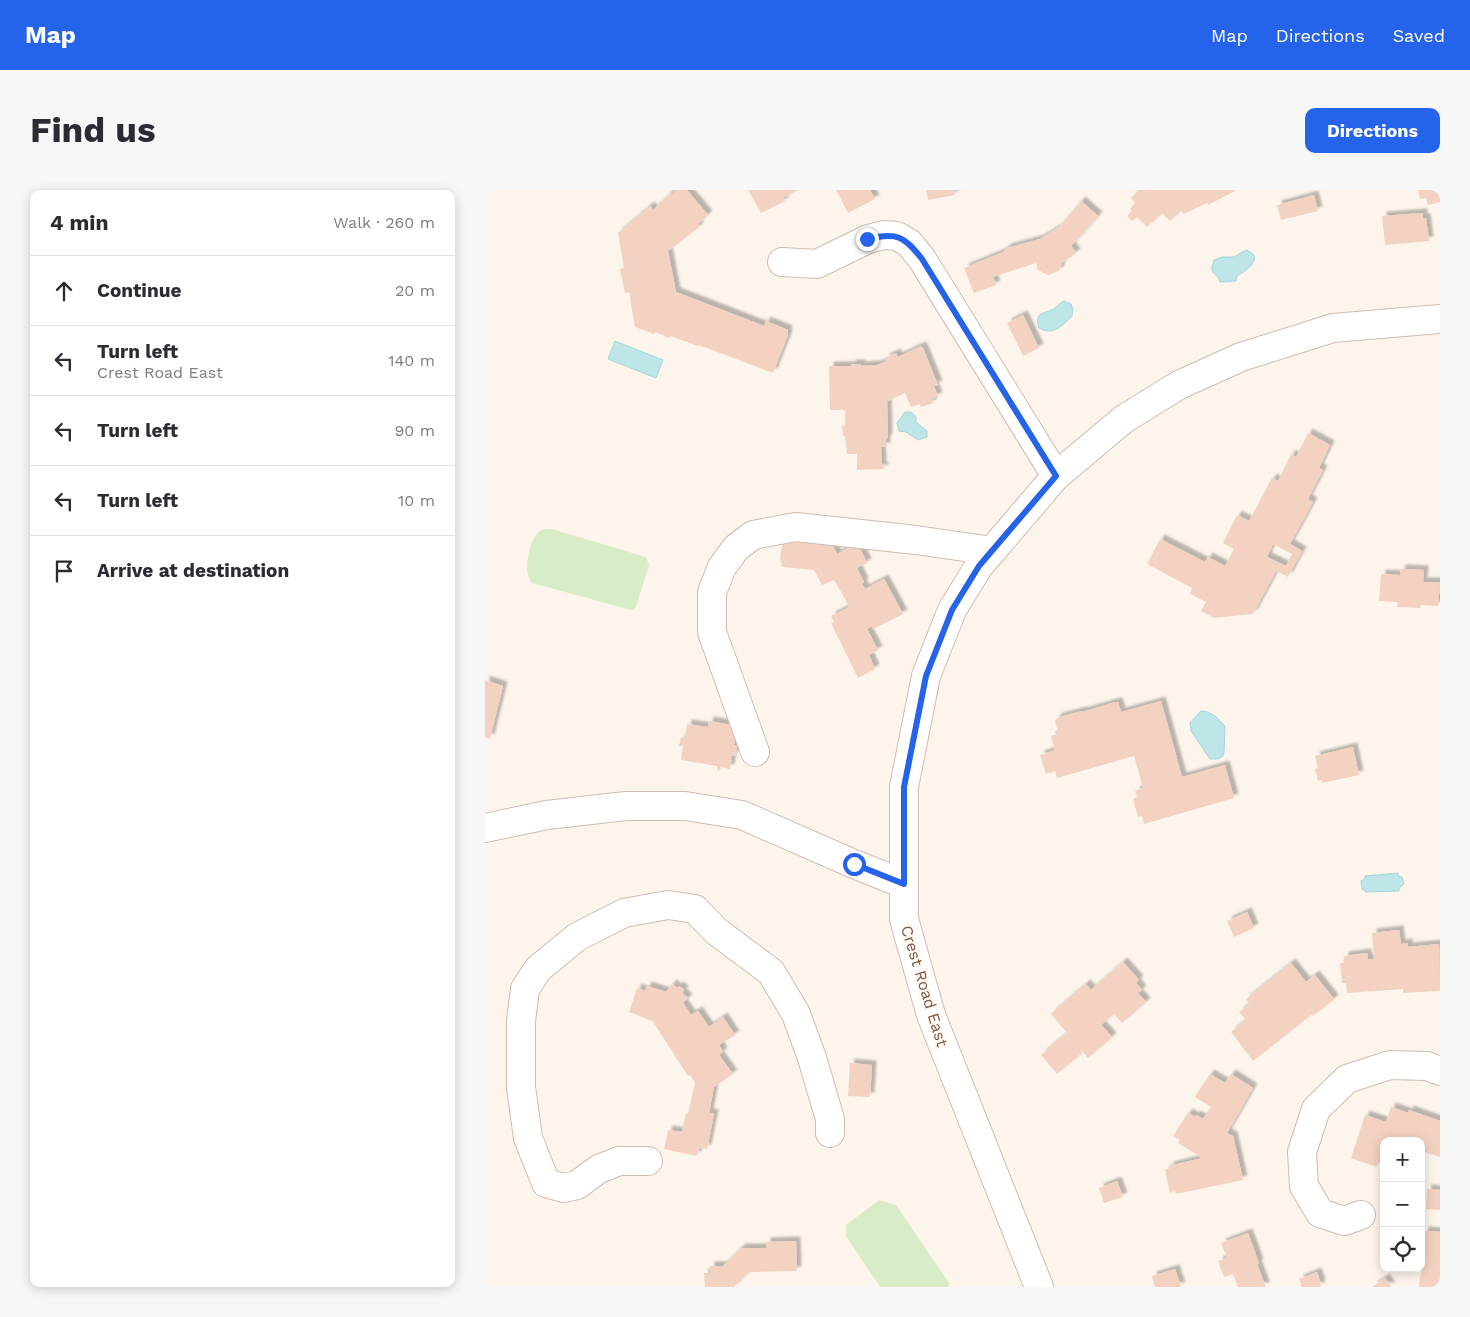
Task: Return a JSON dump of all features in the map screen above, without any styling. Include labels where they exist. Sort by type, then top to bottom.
[{"type":"street","points":[[782,262],[817,264],[867,239],[884,235],[897,236],[909,242],[922,259],[1056,476]]},
{"type":"street","name":"Crest Road East","points":[[1039,1287],[931,1015],[904,919],[904,787],[926,676],[952,610],[979,566],[1056,476],[1124,419],[1179,385],[1241,357],[1333,328],[1440,319]]},
{"type":"street","points":[[755,752],[711,632],[711,592],[722,567],[736,548],[753,535],[796,527],[992,551]]},
{"type":"street","points":[[485,828],[547,815],[626,806],[685,806],[741,815],[904,884]]},
{"type":"street","points":[[648,1162],[619,1161],[599,1169],[577,1185],[564,1188],[546,1183],[528,1138],[521,1087],[521,1021],[525,989],[537,969],[577,937],[624,913],[667,905],[695,909],[715,931],[771,972],[796,1014],[812,1058],[830,1119],[830,1133]]},
{"type":"street","points":[[1361,1214],[1344,1221],[1319,1213],[1304,1186],[1302,1152],[1316,1109],[1347,1080],[1390,1065],[1427,1066],[1440,1071]]},
{"type":"green space","points":[[552,529],[646,557],[649,565],[636,607],[631,610],[532,583],[527,572],[530,548],[540,531]]},
{"type":"green space","points":[[879,1200],[896,1205],[949,1283],[948,1287],[880,1287],[846,1236],[846,1225]]},
{"type":"water","points":[[1246,250],[1254,256],[1252,264],[1237,276],[1236,281],[1220,282],[1212,271],[1214,260],[1222,257],[1234,257]]},
{"type":"water","points":[[1064,301],[1071,304],[1072,316],[1057,329],[1049,331],[1039,328],[1039,316],[1054,309]]},
{"type":"water","points":[[615,341],[663,360],[656,378],[608,359]]},
{"type":"water","points":[[905,412],[911,412],[916,417],[916,422],[927,431],[927,437],[918,440],[906,432],[899,431],[897,423]]},
{"type":"water","points":[[1201,711],[1212,714],[1225,726],[1224,753],[1218,759],[1210,759],[1191,731],[1190,723]]},
{"type":"water","points":[[1398,873],[1398,876],[1402,877],[1404,884],[1399,888],[1399,891],[1365,892],[1362,889],[1361,881],[1365,879],[1365,876]]},
{"type":"building","points":[[677,190],[687,190],[708,215],[698,224],[699,227],[668,251],[676,292],[764,326],[766,321],[788,330],[788,335],[773,373],[699,345],[670,336],[669,338],[655,332],[654,334],[635,327],[629,292],[625,293],[620,269],[624,268],[618,233],[650,206],[653,210]]},
{"type":"building","points":[[748,190],[798,190],[783,198],[785,201],[761,213]]},
{"type":"building","points":[[836,190],[870,190],[875,199],[848,213]]},
{"type":"building","points":[[926,190],[954,190],[955,195],[928,200]]},
{"type":"building","points":[[1140,190],[1235,191],[1208,205],[1207,203],[1184,214],[1181,211],[1170,221],[1162,213],[1147,227],[1137,217],[1132,221],[1127,216],[1132,211],[1130,209],[1135,203],[1131,198]]},
{"type":"building","points":[[1418,190],[1440,190],[1440,202],[1428,205],[1426,198],[1420,199]]},
{"type":"building","points":[[1314,195],[1318,211],[1281,220],[1277,205]]},
{"type":"building","points":[[1081,201],[1098,216],[1071,246],[1076,253],[1062,263],[1059,271],[1048,275],[1038,270],[1036,263],[993,277],[996,285],[974,293],[964,268],[1003,252],[1007,248],[1040,239],[1059,227]]},
{"type":"building","points":[[1423,213],[1423,218],[1426,218],[1429,241],[1385,245],[1382,216]]},
{"type":"building","points":[[1023,315],[1039,348],[1023,356],[1007,323]]},
{"type":"building","points":[[921,346],[938,385],[934,386],[938,397],[931,399],[933,403],[921,407],[920,404],[911,407],[905,393],[887,401],[888,437],[886,447],[881,447],[882,466],[884,466],[884,469],[857,470],[857,454],[847,454],[845,436],[843,436],[842,426],[845,426],[845,410],[830,410],[829,366],[852,366],[851,364],[861,364],[861,366],[877,365],[887,361],[885,358],[896,353],[898,357]]},
{"type":"building","points":[[1308,433],[1330,445],[1319,468],[1323,470],[1308,499],[1313,502],[1290,544],[1302,551],[1288,577],[1276,571],[1253,614],[1214,618],[1201,611],[1206,602],[1190,594],[1192,588],[1147,564],[1160,539],[1205,562],[1208,557],[1225,566],[1234,549],[1223,543],[1237,515],[1249,521],[1272,478],[1278,481],[1291,454],[1296,457]],"holes":[[[1273,544],[1292,554],[1286,566],[1267,557]]]},
{"type":"building","points":[[783,540],[832,545],[837,554],[854,545],[857,546],[867,563],[857,568],[864,582],[862,584],[865,589],[884,579],[903,614],[873,629],[872,626],[867,629],[878,650],[869,655],[875,669],[858,678],[831,623],[834,622],[831,616],[849,607],[844,597],[834,580],[822,585],[814,570],[782,567],[780,558]]},
{"type":"building","points":[[1401,569],[1424,570],[1423,582],[1440,582],[1438,606],[1421,605],[1420,608],[1397,607],[1398,602],[1379,601],[1381,574],[1400,575]]},
{"type":"building","points":[[485,680],[503,686],[490,739],[485,737]]},
{"type":"building","points":[[1161,701],[1182,777],[1225,765],[1234,798],[1144,824],[1142,816],[1138,817],[1133,799],[1137,797],[1135,791],[1143,788],[1134,756],[1057,778],[1055,771],[1046,774],[1040,755],[1055,750],[1051,736],[1058,734],[1055,720],[1059,717],[1118,702],[1121,712]]},
{"type":"building","points":[[709,721],[732,725],[731,731],[736,732],[734,745],[737,745],[735,756],[732,755],[730,769],[721,767],[720,771],[717,770],[717,766],[681,760],[683,746],[679,746],[681,737],[685,738],[687,724],[708,727]]},
{"type":"building","points":[[1353,747],[1359,775],[1322,783],[1322,780],[1318,781],[1315,769],[1318,768],[1315,756]]},
{"type":"building","points":[[1247,912],[1254,928],[1234,937],[1227,921]]},
{"type":"building","points":[[1399,930],[1401,944],[1408,943],[1408,947],[1439,944],[1440,991],[1403,993],[1403,989],[1347,993],[1346,983],[1342,983],[1340,963],[1344,963],[1344,956],[1367,953],[1368,959],[1374,959],[1372,933]]},
{"type":"building","points":[[1123,962],[1139,980],[1136,983],[1142,990],[1138,993],[1146,1002],[1122,1023],[1114,1014],[1101,1025],[1112,1037],[1088,1058],[1083,1052],[1057,1074],[1041,1055],[1067,1033],[1051,1014],[1086,984],[1091,990]]},
{"type":"building","points":[[1291,963],[1306,982],[1315,975],[1334,999],[1253,1061],[1231,1032],[1246,1020],[1239,1012],[1250,1004],[1246,999]]},
{"type":"building","points":[[672,984],[684,990],[682,993],[688,998],[683,1003],[691,1015],[698,1011],[709,1027],[723,1017],[735,1035],[719,1045],[723,1052],[719,1055],[733,1074],[714,1087],[709,1113],[714,1114],[707,1149],[699,1148],[697,1156],[664,1149],[668,1130],[682,1132],[695,1083],[690,1075],[688,1076],[653,1022],[655,1022],[629,1012],[637,988],[645,991],[647,986],[666,992]]},
{"type":"building","points":[[850,1063],[872,1065],[870,1097],[848,1096]]},
{"type":"building","points":[[1210,1074],[1225,1083],[1231,1074],[1253,1088],[1227,1133],[1233,1136],[1243,1180],[1176,1194],[1175,1191],[1170,1193],[1165,1170],[1170,1168],[1169,1166],[1202,1158],[1178,1143],[1180,1140],[1173,1136],[1188,1113],[1203,1119],[1211,1107],[1195,1097]]},
{"type":"building","points":[[1391,1107],[1408,1113],[1409,1110],[1440,1121],[1440,1157],[1425,1152],[1425,1137],[1380,1137],[1380,1158],[1377,1167],[1351,1158],[1365,1115],[1386,1122]]},
{"type":"building","points":[[1117,1181],[1123,1197],[1104,1203],[1099,1188]]},
{"type":"building","points":[[1427,1189],[1440,1190],[1440,1210],[1426,1209]]},
{"type":"building","points":[[1425,1231],[1440,1232],[1440,1287],[1419,1287],[1421,1272],[1425,1272]]},
{"type":"building","points":[[1248,1233],[1265,1287],[1238,1287],[1233,1274],[1224,1277],[1218,1261],[1227,1258],[1221,1243]]},
{"type":"building","points":[[796,1241],[797,1271],[748,1272],[734,1287],[705,1287],[704,1273],[710,1273],[710,1266],[723,1266],[741,1248],[766,1248],[766,1242]]},
{"type":"building","points":[[1175,1269],[1181,1287],[1155,1287],[1152,1276]]},
{"type":"building","points":[[1317,1272],[1321,1287],[1302,1287],[1299,1279]]},
{"type":"building","points":[[1385,1278],[1391,1287],[1372,1287]]},
{"type":"route","points":[[854,864],[904,884],[904,787],[926,676],[952,610],[979,566],[1056,476],[922,259],[909,242],[897,236],[884,235],[867,239]]}]
